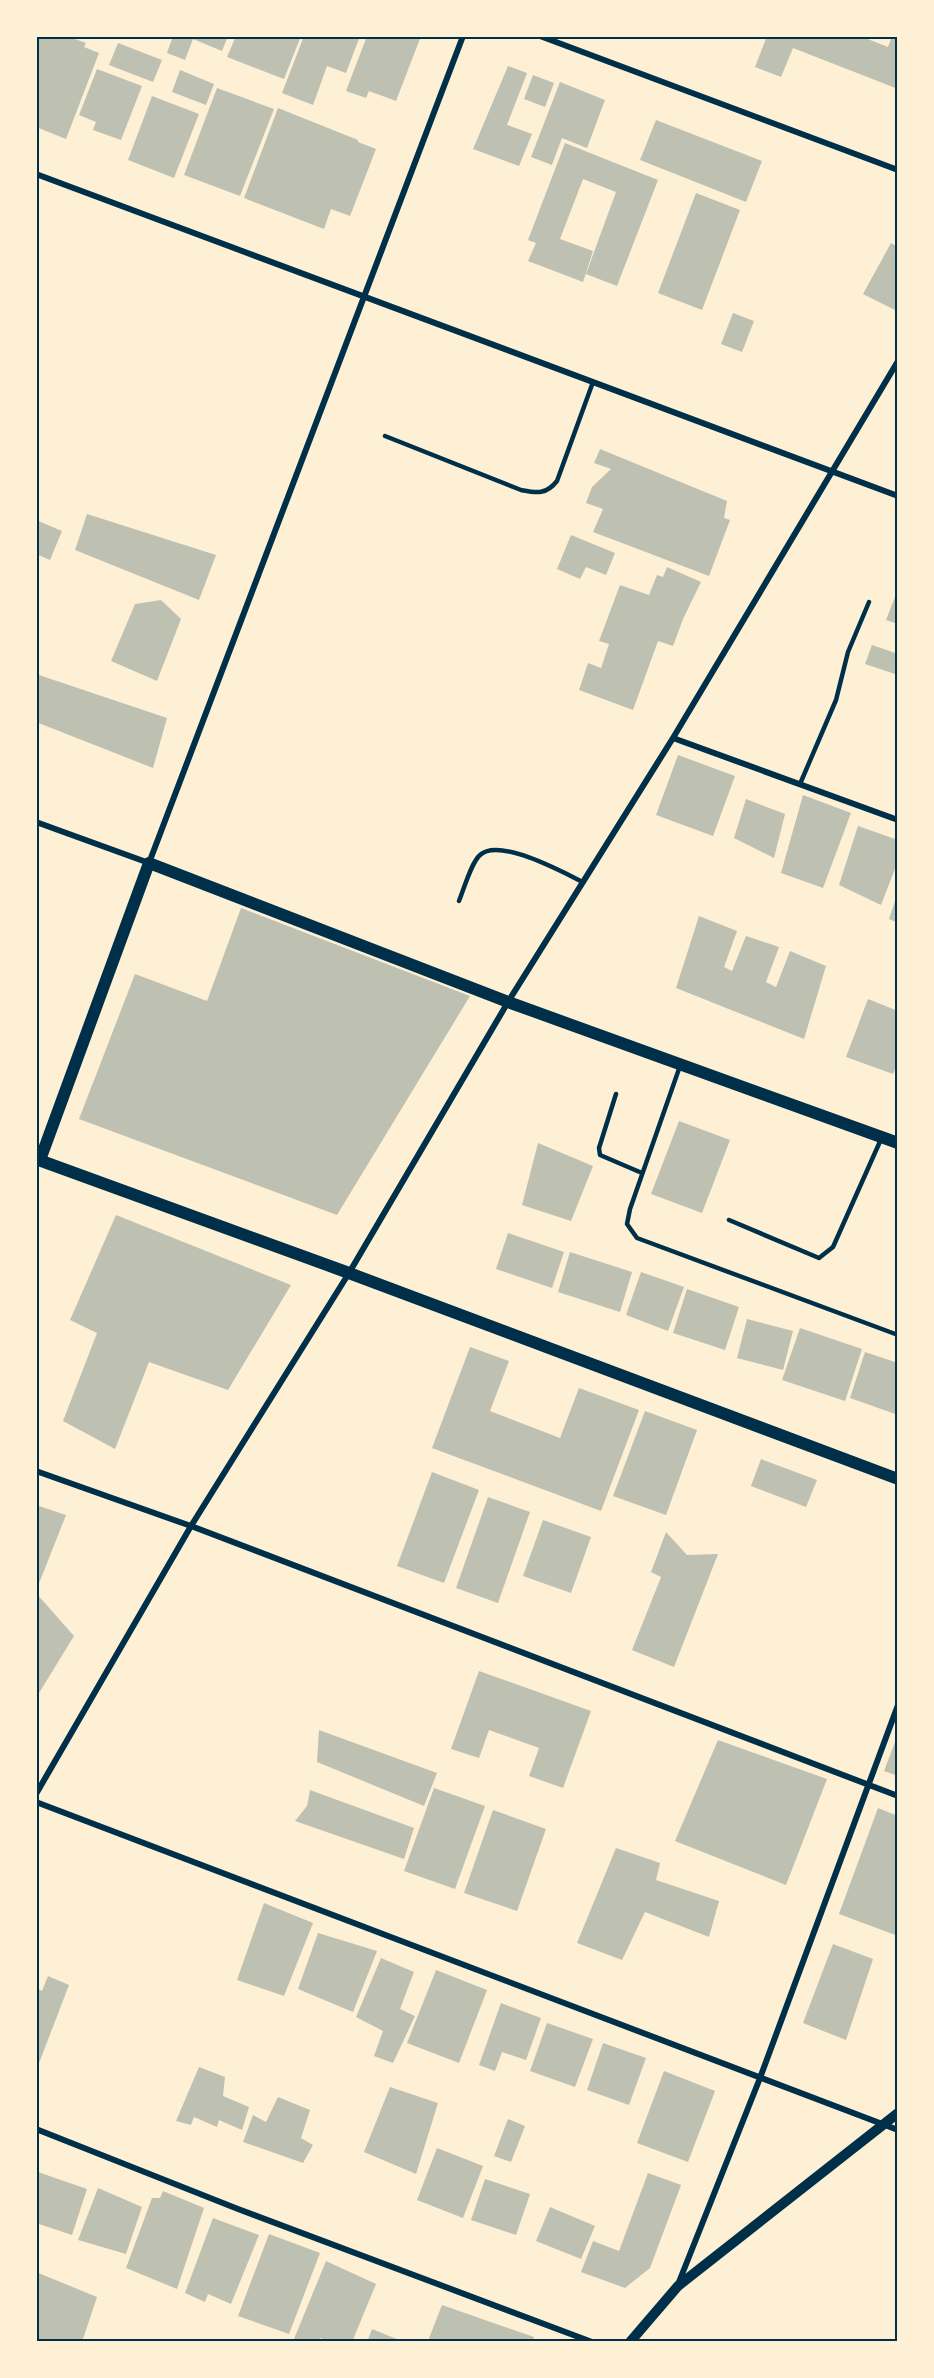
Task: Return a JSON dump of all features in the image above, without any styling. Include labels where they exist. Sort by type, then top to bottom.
[{"type":"main road","points":[[898,1143],[508,1002],[149,863],[37,1163],[349,1273],[898,1479]]},
{"type":"street","points":[[36,822],[149,863],[366,297],[463,36]]},
{"type":"street","points":[[540,36],[898,170]]},
{"type":"street","points":[[36,174],[898,496]]},
{"type":"street","points":[[36,1794],[191,1526],[349,1273],[508,1002],[673,738],[898,361]]},
{"type":"street","points":[[673,738],[898,820]]},
{"type":"street","points":[[36,1471],[191,1526],[898,1796]]},
{"type":"street","points":[[678,2286],[760,2078],[898,1705]]},
{"type":"street","points":[[36,1802],[898,2130]]},
{"type":"street","points":[[630,2342],[678,2286],[898,2113]]},
{"type":"street","points":[[36,2129],[238,2209],[592,2342]]},
{"type":"lane","points":[[385,436],[521,490],[540,493],[550,489],[557,481],[593,382]]},
{"type":"lane","points":[[800,784],[836,700],[848,652],[869,602]]},
{"type":"lane","points":[[459,901],[477,856],[492,849],[504,849],[583,882]]},
{"type":"lane","points":[[681,1064],[630,1209],[627,1224],[637,1239],[898,1335]]},
{"type":"lane","points":[[616,1094],[598,1148],[600,1155],[642,1173]]},
{"type":"lane","points":[[729,1220],[819,1258],[833,1247],[882,1137]]},
{"type":"building","points":[[40,36],[67,36],[86,43],[84,47],[99,53],[66,139],[36,127],[36,45]]},
{"type":"building","points":[[173,36],[228,36],[222,51],[193,39],[185,60],[167,53]]},
{"type":"building","points":[[236,36],[301,36],[284,79],[227,57]]},
{"type":"building","points":[[304,36],[360,36],[346,73],[327,66],[313,105],[282,93]]},
{"type":"building","points":[[367,36],[421,36],[396,101],[369,91],[366,98],[346,91]]},
{"type":"building","points":[[767,36],[860,36],[888,47],[892,36],[898,37],[898,89],[793,48],[781,77],[755,67]]},
{"type":"building","points":[[118,43],[162,60],[153,82],[109,65]]},
{"type":"building","points":[[508,66],[527,73],[507,125],[532,134],[519,166],[473,149]]},
{"type":"building","points":[[97,69],[142,86],[121,140],[93,130],[96,122],[79,115]]},
{"type":"building","points":[[180,70],[214,84],[206,105],[172,92]]},
{"type":"building","points":[[533,75],[554,83],[545,107],[524,99]]},
{"type":"building","points":[[560,82],[605,100],[587,148],[562,138],[552,165],[531,157]]},
{"type":"building","points":[[217,88],[274,109],[240,196],[184,175]]},
{"type":"building","points":[[152,96],[199,114],[174,178],[128,160]]},
{"type":"building","points":[[278,108],[376,149],[350,216],[331,209],[324,229],[244,198]]},
{"type":"building","points":[[656,120],[762,161],[746,202],[640,160]]},
{"type":"building","points":[[565,143],[658,180],[617,286],[586,274],[616,192],[583,179],[560,239],[593,251],[583,282],[528,261],[536,243],[528,240]]},
{"type":"building","points":[[696,193],[740,210],[702,310],[658,293]]},
{"type":"building","points":[[891,243],[898,247],[898,304],[895,310],[863,294]]},
{"type":"building","points":[[733,313],[754,321],[742,352],[721,344]]},
{"type":"building","points":[[600,449],[727,501],[724,518],[730,520],[709,576],[593,532],[603,509],[586,503],[592,487],[611,469],[594,463]]},
{"type":"building","points":[[87,514],[216,555],[199,600],[75,550]]},
{"type":"building","points":[[36,520],[62,531],[50,560],[36,554]]},
{"type":"building","points":[[571,535],[615,553],[606,575],[586,567],[580,579],[557,569]]},
{"type":"building","points":[[667,567],[701,582],[673,646],[658,641],[633,710],[579,690],[588,663],[601,668],[609,644],[599,641],[620,585],[649,595],[657,575],[663,577]]},
{"type":"building","points":[[898,589],[898,624],[886,620]]},
{"type":"building","points":[[161,600],[181,619],[157,681],[111,661],[135,604]]},
{"type":"building","points":[[872,645],[898,654],[898,675],[865,664]]},
{"type":"building","points":[[36,674],[167,718],[153,768],[36,722]]},
{"type":"building","points":[[678,755],[735,776],[713,836],[656,815]]},
{"type":"building","points":[[803,795],[851,813],[823,888],[781,873]]},
{"type":"building","points":[[746,799],[785,814],[774,858],[734,838]]},
{"type":"building","points":[[858,826],[898,840],[898,861],[881,905],[839,885]]},
{"type":"building","points":[[898,892],[898,923],[889,919]]},
{"type":"building","points":[[241,908],[470,996],[337,1215],[79,1119],[135,974],[207,1001]]},
{"type":"building","points":[[699,916],[737,931],[724,967],[732,971],[746,936],[779,947],[766,982],[776,987],[790,951],[826,966],[804,1039],[676,988]]},
{"type":"building","points":[[868,999],[898,1011],[898,1062],[893,1074],[846,1057]]},
{"type":"building","points":[[679,1121],[730,1140],[702,1213],[651,1194]]},
{"type":"building","points":[[538,1143],[593,1166],[571,1221],[522,1205]]},
{"type":"building","points":[[116,1215],[291,1285],[228,1390],[149,1362],[115,1449],[63,1421],[97,1333],[70,1320]]},
{"type":"building","points":[[508,1233],[564,1252],[552,1288],[496,1269]]},
{"type":"building","points":[[570,1252],[632,1272],[620,1312],[558,1292]]},
{"type":"building","points":[[641,1272],[684,1287],[668,1331],[626,1315]]},
{"type":"building","points":[[687,1289],[739,1307],[725,1350],[673,1333]]},
{"type":"building","points":[[747,1319],[793,1331],[783,1370],[737,1358]]},
{"type":"building","points":[[800,1328],[862,1349],[845,1401],[782,1380]]},
{"type":"building","points":[[470,1347],[509,1361],[490,1411],[560,1438],[579,1388],[639,1410],[601,1511],[432,1448]]},
{"type":"building","points":[[865,1352],[898,1363],[898,1415],[850,1398]]},
{"type":"building","points":[[645,1411],[697,1430],[666,1515],[613,1496]]},
{"type":"building","points":[[761,1459],[817,1480],[806,1507],[751,1486]]},
{"type":"building","points":[[432,1472],[479,1490],[444,1583],[397,1566]]},
{"type":"building","points":[[488,1497],[530,1512],[498,1603],[456,1588]]},
{"type":"building","points":[[36,1505],[66,1515],[36,1591]]},
{"type":"building","points":[[543,1520],[591,1537],[571,1593],[523,1576]]},
{"type":"building","points":[[666,1532],[687,1555],[718,1554],[674,1667],[632,1650],[661,1577],[651,1572]]},
{"type":"building","points":[[36,1593],[74,1636],[36,1698]]},
{"type":"building","points":[[479,1671],[591,1711],[563,1788],[529,1776],[539,1748],[489,1730],[479,1758],[451,1749]]},
{"type":"building","points":[[319,1730],[437,1773],[424,1806],[317,1762]]},
{"type":"building","points":[[898,1734],[898,1776],[884,1771]]},
{"type":"building","points":[[718,1740],[827,1779],[786,1885],[675,1841]]},
{"type":"building","points":[[434,1788],[485,1806],[455,1889],[404,1871]]},
{"type":"building","points":[[310,1790],[414,1828],[404,1859],[295,1821],[307,1806]]},
{"type":"building","points":[[878,1808],[898,1816],[898,1936],[839,1914]]},
{"type":"building","points":[[493,1810],[546,1829],[517,1911],[464,1893]]},
{"type":"building","points":[[616,1848],[660,1863],[656,1880],[719,1901],[709,1937],[645,1912],[622,1960],[577,1943]]},
{"type":"building","points":[[264,1903],[313,1923],[284,1996],[237,1980]]},
{"type":"building","points":[[318,1933],[377,1951],[353,2012],[298,1989]]},
{"type":"building","points":[[833,1944],[873,1959],[846,2040],[803,2023]]},
{"type":"building","points":[[381,1958],[414,1972],[400,2009],[415,2016],[393,2063],[374,2056],[383,2031],[356,2017]]},
{"type":"building","points":[[436,1970],[487,1990],[459,2063],[407,2043]]},
{"type":"building","points":[[48,1976],[69,1985],[36,2071],[36,1988],[42,1991]]},
{"type":"building","points":[[501,2003],[541,2018],[526,2060],[502,2052],[495,2071],[479,2065]]},
{"type":"building","points":[[547,2023],[593,2039],[575,2087],[530,2071]]},
{"type":"building","points":[[603,2043],[646,2058],[629,2105],[587,2090]]},
{"type":"building","points":[[199,2067],[225,2077],[223,2096],[249,2107],[242,2130],[219,2120],[217,2127],[194,2117],[191,2125],[176,2121]]},
{"type":"building","points":[[664,2071],[715,2091],[688,2162],[637,2143]]},
{"type":"building","points":[[390,2087],[438,2103],[416,2174],[364,2152]]},
{"type":"building","points":[[278,2097],[310,2110],[301,2138],[313,2145],[303,2163],[243,2142],[253,2115],[266,2122]]},
{"type":"building","points":[[508,2119],[525,2126],[511,2162],[494,2156]]},
{"type":"building","points":[[437,2148],[483,2166],[463,2218],[417,2200]]},
{"type":"building","points":[[38,2172],[87,2189],[72,2235],[36,2223]]},
{"type":"building","points":[[648,2173],[681,2185],[650,2268],[625,2288],[581,2272],[593,2241],[619,2251]]},
{"type":"building","points":[[485,2179],[530,2194],[516,2235],[471,2220]]},
{"type":"building","points":[[98,2188],[142,2207],[126,2254],[78,2240]]},
{"type":"building","points":[[163,2191],[204,2208],[177,2289],[126,2268],[152,2198],[160,2198]]},
{"type":"building","points":[[550,2207],[595,2226],[581,2259],[536,2241]]},
{"type":"building","points":[[213,2218],[259,2235],[231,2304],[208,2294],[205,2302],[185,2293]]},
{"type":"building","points":[[269,2234],[320,2253],[289,2334],[238,2316]]},
{"type":"building","points":[[326,2261],[376,2284],[352,2342],[329,2342],[320,2338],[319,2342],[301,2342],[294,2339]]},
{"type":"building","points":[[36,2272],[97,2297],[82,2342],[36,2342]]},
{"type":"building","points":[[442,2305],[534,2337],[533,2342],[428,2341]]},
{"type":"building","points":[[372,2329],[404,2342],[367,2342]]}]
